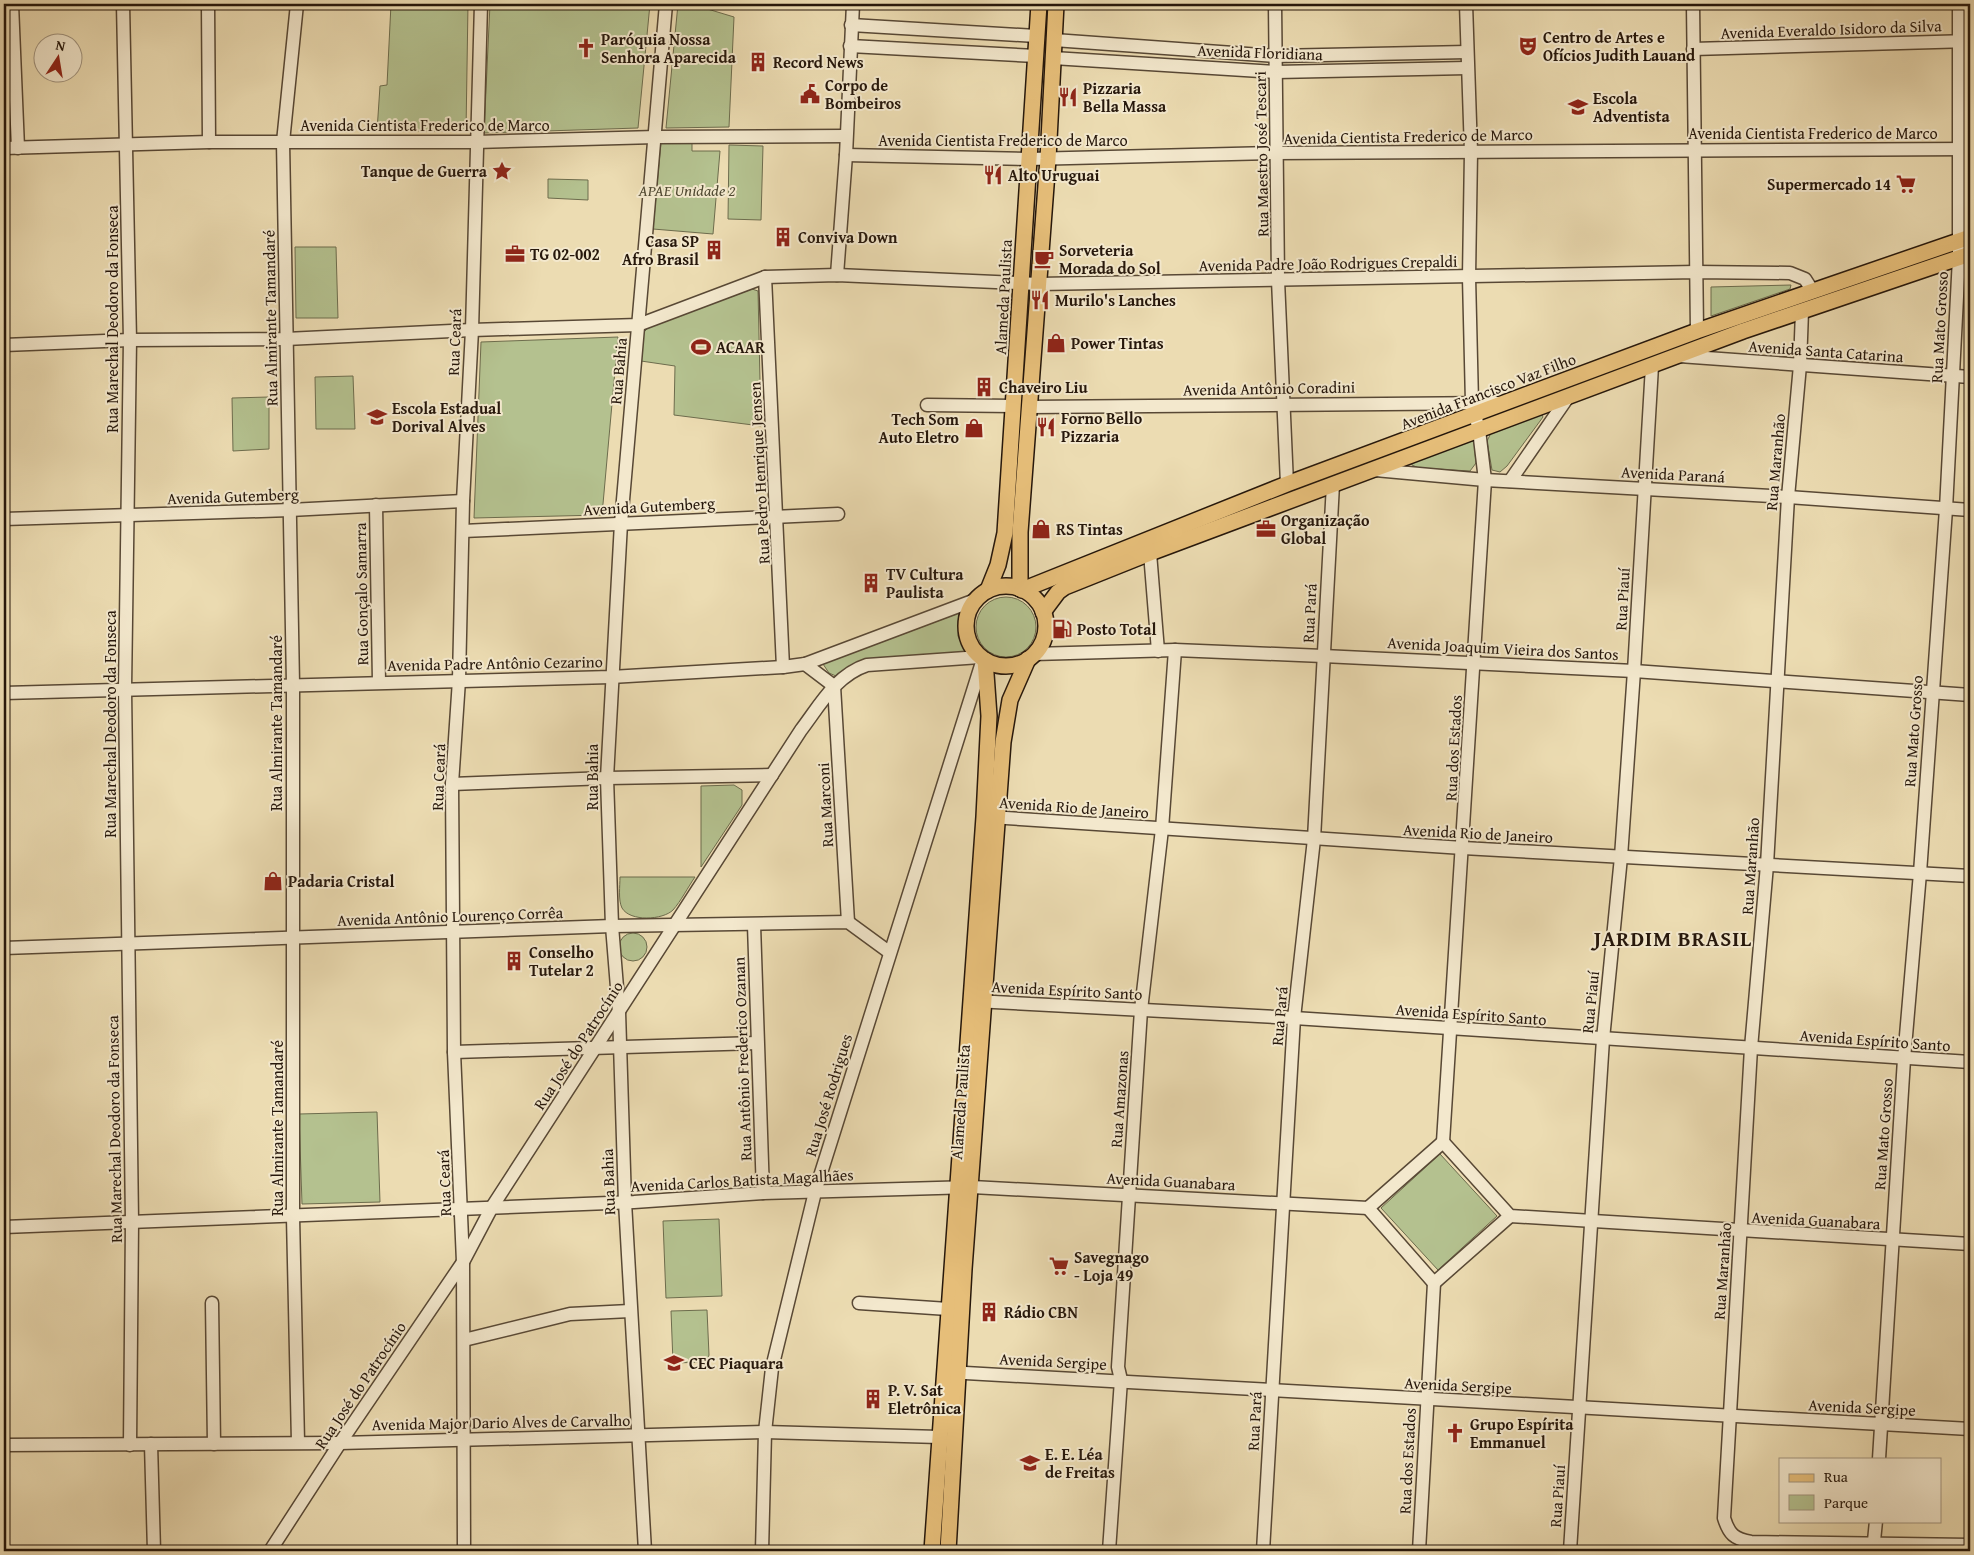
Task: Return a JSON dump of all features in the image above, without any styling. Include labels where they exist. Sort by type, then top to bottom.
[{"type":"main road","name":"Alameda Paulista","points":[[1021,589],[1019,553],[1022,284],[1039,4]]},
{"type":"main road","name":"Alameda Paulista","points":[[988,590],[998,565],[1006,533],[1039,284],[1056,4]]},
{"type":"main road","name":"Avenida Francisco Vaz Filho","points":[[1021,589],[1287,484],[1510,403],[1697,331],[1964,239]]},
{"type":"main road","name":"Avenida Francisco Vaz Filho","points":[[1043,612],[1058,592],[1065,587],[1150,553],[1375,470],[1475,416],[1568,397],[1743,331],[1965,256]]},
{"type":"main road","points":[[1009,586],[1021,589],[1038,603],[1043,612],[1045,634],[1041,645],[1031,657],[1007,666],[983,659],[972,648],[966,630],[968,611],[975,600],[988,590],[1009,586]]},
{"type":"main road","name":"Alameda Paulista","points":[[948,1551],[951,1372],[964,1187],[970,1001],[991,817],[1006,721],[1010,700],[1031,657]]},
{"type":"main road","name":"Alameda Paulista","points":[[932,1551],[939,1437],[951,1372],[948,1309],[986,1002],[991,817],[989,716],[983,659]]},
{"type":"street","points":[[12,4],[18,148]]},
{"type":"street","name":"Rua Marechal Deodoro da Fonseca","points":[[122,4],[130,340],[124,689],[132,1222],[130,1445]]},
{"type":"street","points":[[208,4],[209,142]]},
{"type":"street","name":"Rua Almirante Tamandaré","points":[[297,4],[283,142],[293,684],[293,1217],[298,1442]]},
{"type":"street","name":"Rua Ceará","points":[[464,1551],[463,1262],[454,1052],[452,784],[459,680],[463,501],[472,330],[481,4]]},
{"type":"street","name":"Rua Bahia","points":[[645,1551],[624,1202],[619,1012],[612,926],[607,778],[621,523],[656,137],[666,4]]},
{"type":"street","points":[[836,275],[846,155],[853,4]]},
{"type":"street","name":"Rua Maestro José Tescari","points":[[1275,4],[1278,280],[1287,484]]},
{"type":"street","name":"Rua dos Estados","points":[[1443,1142],[1485,480],[1472,387],[1469,277],[1470,152],[1466,4]]},
{"type":"street","points":[[1693,4],[1697,331]]},
{"type":"street","name":"Rua Mato Grosso","points":[[1879,1458],[1904,1059],[1920,873],[1946,509],[1952,376],[1965,256],[1964,41],[1959,4]]},
{"type":"street","points":[[851,25],[1036,36]]},
{"type":"street","name":"Avenida Floridiana","points":[[1054,40],[1276,56],[1467,52]]},
{"type":"street","name":"Avenida Everaldo Isidoro da Silva","points":[[1693,49],[1964,41]]},
{"type":"street","points":[[850,46],[1036,56]]},
{"type":"street","name":"Avenida Floridiana","points":[[1053,58],[1276,72],[1467,68]]},
{"type":"street","name":"Avenida Cientista Frederico de Marco","points":[[4,148],[126,146],[209,142],[476,142],[656,137],[846,136]]},
{"type":"street","name":"Avenida Cientista Frederico de Marco","points":[[846,155],[1048,159],[1276,153],[1696,149],[1965,149]]},
{"type":"street","name":"Avenida Padre João Rodrigues Crepaldi","points":[[4,345],[130,340],[286,339],[472,330],[638,325],[765,277],[836,275],[1039,284],[1696,272],[1790,274],[1805,279],[1812,290]]},
{"type":"street","name":"Rua Pedro Henrique Jensen","points":[[765,277],[783,667]]},
{"type":"street","name":"Rua Maranhão","points":[[1802,311],[1800,366],[1788,497],[1767,865],[1750,1048],[1724,1518],[1729,1532],[1738,1540],[1874,1547]]},
{"type":"street","name":"Avenida Santa Catarina","points":[[1679,356],[1970,377]]},
{"type":"street","name":"Rua Piauí","points":[[1570,1551],[1603,1039],[1621,857],[1634,671],[1652,366]]},
{"type":"street","points":[[1456,402],[1472,387]]},
{"type":"street","points":[[1510,481],[1568,397]]},
{"type":"street","name":"Avenida Antônio Coradini","points":[[926,405],[1022,407],[1456,402],[1475,416]]},
{"type":"street","name":"Avenida Paraná","points":[[1375,470],[1485,480],[1645,488],[1970,510]]},
{"type":"street","name":"Rua Pará","points":[[1263,1551],[1294,1018],[1314,839],[1333,484]]},
{"type":"street","name":"Avenida Gutemberg","points":[[4,518],[290,510],[463,501]]},
{"type":"street","name":"Rua Gonçalo Samarra","points":[[376,505],[379,682]]},
{"type":"street","name":"Avenida Gutemberg","points":[[463,531],[838,514]]},
{"type":"street","points":[[1150,553],[1158,651]]},
{"type":"street","name":"Avenida Padre Antônio Cezarino","points":[[4,693],[612,677],[783,667],[805,664],[975,600]]},
{"type":"street","name":"Avenida Joaquim Vieira dos Santos","points":[[1031,657],[1176,650],[1634,671],[1970,695]]},
{"type":"street","name":"Rua Amazonas","points":[[1109,1551],[1121,1380],[1118,1367],[1141,1010],[1162,829],[1176,650]]},
{"type":"street","name":"Rua José do Patrocínio","points":[[270,1551],[340,1443],[463,1262],[492,1207],[801,730],[834,686],[851,672],[867,665],[983,659]]},
{"type":"street","name":"Rua José Rodrigues","points":[[762,1551],[765,1432],[772,1368],[814,1192],[983,659]]},
{"type":"street","points":[[805,664],[834,686]]},
{"type":"street","name":"Rua Marconi","points":[[834,686],[848,922]]},
{"type":"street","points":[[452,784],[607,778],[772,775]]},
{"type":"street","name":"Avenida Rio de Janeiro","points":[[991,817],[1463,848],[1970,876]]},
{"type":"street","points":[[848,922],[889,952]]},
{"type":"street","name":"Avenida Antônio Lourenço Corrêa","points":[[4,948],[612,926],[848,922]]},
{"type":"street","name":"Rua Antônio Frederico Ozanan","points":[[754,925],[763,1193]]},
{"type":"street","name":"Avenida Espírito Santo","points":[[970,1001],[1294,1018],[1970,1062]]},
{"type":"street","points":[[454,1052],[757,1043]]},
{"type":"street","points":[[1443,1142],[1510,1216],[1434,1283],[1368,1208],[1443,1142]]},
{"type":"street","name":"Avenida Carlos Batista Magalhães","points":[[4,1227],[293,1217],[624,1202],[763,1193],[964,1187]]},
{"type":"street","name":"Avenida Guanabara","points":[[964,1187],[1368,1208]]},
{"type":"street","name":"Avenida Guanabara","points":[[1510,1216],[1592,1223],[1970,1244]]},
{"type":"street","name":"Rua dos Estados","points":[[1419,1551],[1434,1283]]},
{"type":"street","points":[[212,1303],[214,1444]]},
{"type":"street","points":[[859,1303],[948,1309]]},
{"type":"street","points":[[464,1340],[570,1314],[630,1311]]},
{"type":"street","name":"Avenida Sergipe","points":[[951,1372],[1121,1380],[1426,1400],[1970,1429]]},
{"type":"street","name":"Avenida Major Dario Alves de Carvalho","points":[[4,1445],[340,1443],[765,1432],[939,1437]]},
{"type":"street","points":[[151,1444],[154,1551]]},
{"type":"street","points":[[1876,1522],[1874,1547],[1970,1545]]},
{"type":"green space","points":[[391,4],[468,4],[466,131],[377,131],[380,86],[387,85]]},
{"type":"green space","points":[[490,4],[650,4],[638,128],[484,133]]},
{"type":"green space","points":[[678,4],[691,4],[734,17],[729,127],[666,128]]},
{"type":"green space","name":"APAE Unidade 2","points":[[692,140],[692,151],[720,151],[713,234],[653,229],[661,142]]},
{"type":"green space","points":[[729,145],[763,146],[761,220],[728,219]]},
{"type":"green space","points":[[548,179],[588,180],[588,200],[548,198]]},
{"type":"green space","points":[[295,247],[336,247],[338,318],[296,318]]},
{"type":"green space","points":[[1791,285],[1790,289],[1711,316],[1711,287]]},
{"type":"green space","name":"ACAAR","points":[[752,289],[758,291],[761,426],[674,415],[675,366],[641,361],[643,333],[649,327]]},
{"type":"green space","points":[[618,337],[602,515],[474,518],[481,342]]},
{"type":"green space","points":[[353,376],[355,429],[316,429],[315,377]]},
{"type":"green space","points":[[269,397],[269,449],[233,451],[232,398]]},
{"type":"green space","points":[[1541,413],[1543,417],[1507,466],[1500,472],[1492,470],[1487,441],[1491,433]]},
{"type":"green space","points":[[1470,439],[1474,442],[1476,463],[1470,471],[1419,468],[1411,463]]},
{"type":"green space","points":[[1006,597],[1023,602],[1031,610],[1036,627],[1031,644],[1023,652],[1006,657],[989,652],[981,644],[976,627],[981,610],[989,602]]},
{"type":"green space","points":[[959,613],[958,636],[967,655],[836,676],[829,673],[823,664]]},
{"type":"green space","points":[[734,785],[742,790],[742,805],[701,867],[701,786]]},
{"type":"green space","points":[[620,877],[695,877],[673,910],[662,916],[647,918],[632,916],[622,908]]},
{"type":"green space","points":[[633,933],[643,937],[647,947],[643,957],[633,961],[623,957],[619,947],[623,937]]},
{"type":"green space","points":[[377,1112],[380,1202],[302,1204],[299,1114]]},
{"type":"green space","points":[[1440,1154],[1497,1216],[1438,1270],[1381,1208]]},
{"type":"green space","points":[[719,1219],[722,1296],[666,1298],[663,1221]]},
{"type":"green space","points":[[707,1310],[709,1355],[707,1362],[673,1363],[671,1311]]},
{"type":"place","name":"Centro de Artes e Ofícios Judith Lauand","points":[[1528,46]]},
{"type":"place","name":"Paróquia Nossa Senhora Aparecida","points":[[586,48]]},
{"type":"place","name":"Record News","points":[[758,62]]},
{"type":"place","name":"Corpo de Bombeiros","points":[[810,94]]},
{"type":"place","name":"Pizzaria Bella Massa","points":[[1068,97]]},
{"type":"place","name":"Escola Adventista","points":[[1578,107]]},
{"type":"place","name":"Tanque de Guerra","points":[[502,171]]},
{"type":"place","name":"Alto Uruguai","points":[[993,175]]},
{"type":"place","name":"Supermercado 14","points":[[1906,184]]},
{"type":"place","name":"Conviva Down","points":[[783,237]]},
{"type":"place","name":"Casa SP Afro Brasil","points":[[714,250]]},
{"type":"place","name":"TG 02-002","points":[[515,254]]},
{"type":"place","name":"Sorveteria Morada do Sol","points":[[1044,259]]},
{"type":"place","name":"Murilo's Lanches","points":[[1040,300]]},
{"type":"place","name":"Power Tintas","points":[[1056,343]]},
{"type":"place","name":"ACAAR","points":[[701,347]]},
{"type":"place","name":"Chaveiro Liu","points":[[984,387]]},
{"type":"place","name":"Escola Estadual Dorival Alves","points":[[377,417]]},
{"type":"place","name":"Forno Bello Pizzaria","points":[[1046,427]]},
{"type":"place","name":"Tech Som Auto Eletro","points":[[974,428]]},
{"type":"place","name":"RS Tintas","points":[[1041,529]]},
{"type":"place","name":"Organização Global","points":[[1266,529]]},
{"type":"place","name":"TV Cultura Paulista","points":[[871,583]]},
{"type":"place","name":"Posto Total","points":[[1062,629]]},
{"type":"place","name":"Padaria Cristal","points":[[273,881]]},
{"type":"place","name":"Conselho Tutelar 2","points":[[514,961]]},
{"type":"place","name":"Savegnago - Loja 49","points":[[1059,1266]]},
{"type":"place","name":"Rádio CBN","points":[[989,1312]]},
{"type":"place","name":"CEC Piaquara","points":[[674,1363]]},
{"type":"place","name":"P. V. Sat Eletrônica","points":[[873,1399]]},
{"type":"place","name":"Grupo Espírita Emmanuel","points":[[1455,1433]]},
{"type":"place","name":"E. E. Léa de Freitas","points":[[1030,1463]]},
{"type":"district","name":"JARDIM BRASIL","points":[[1673,938]]}]
